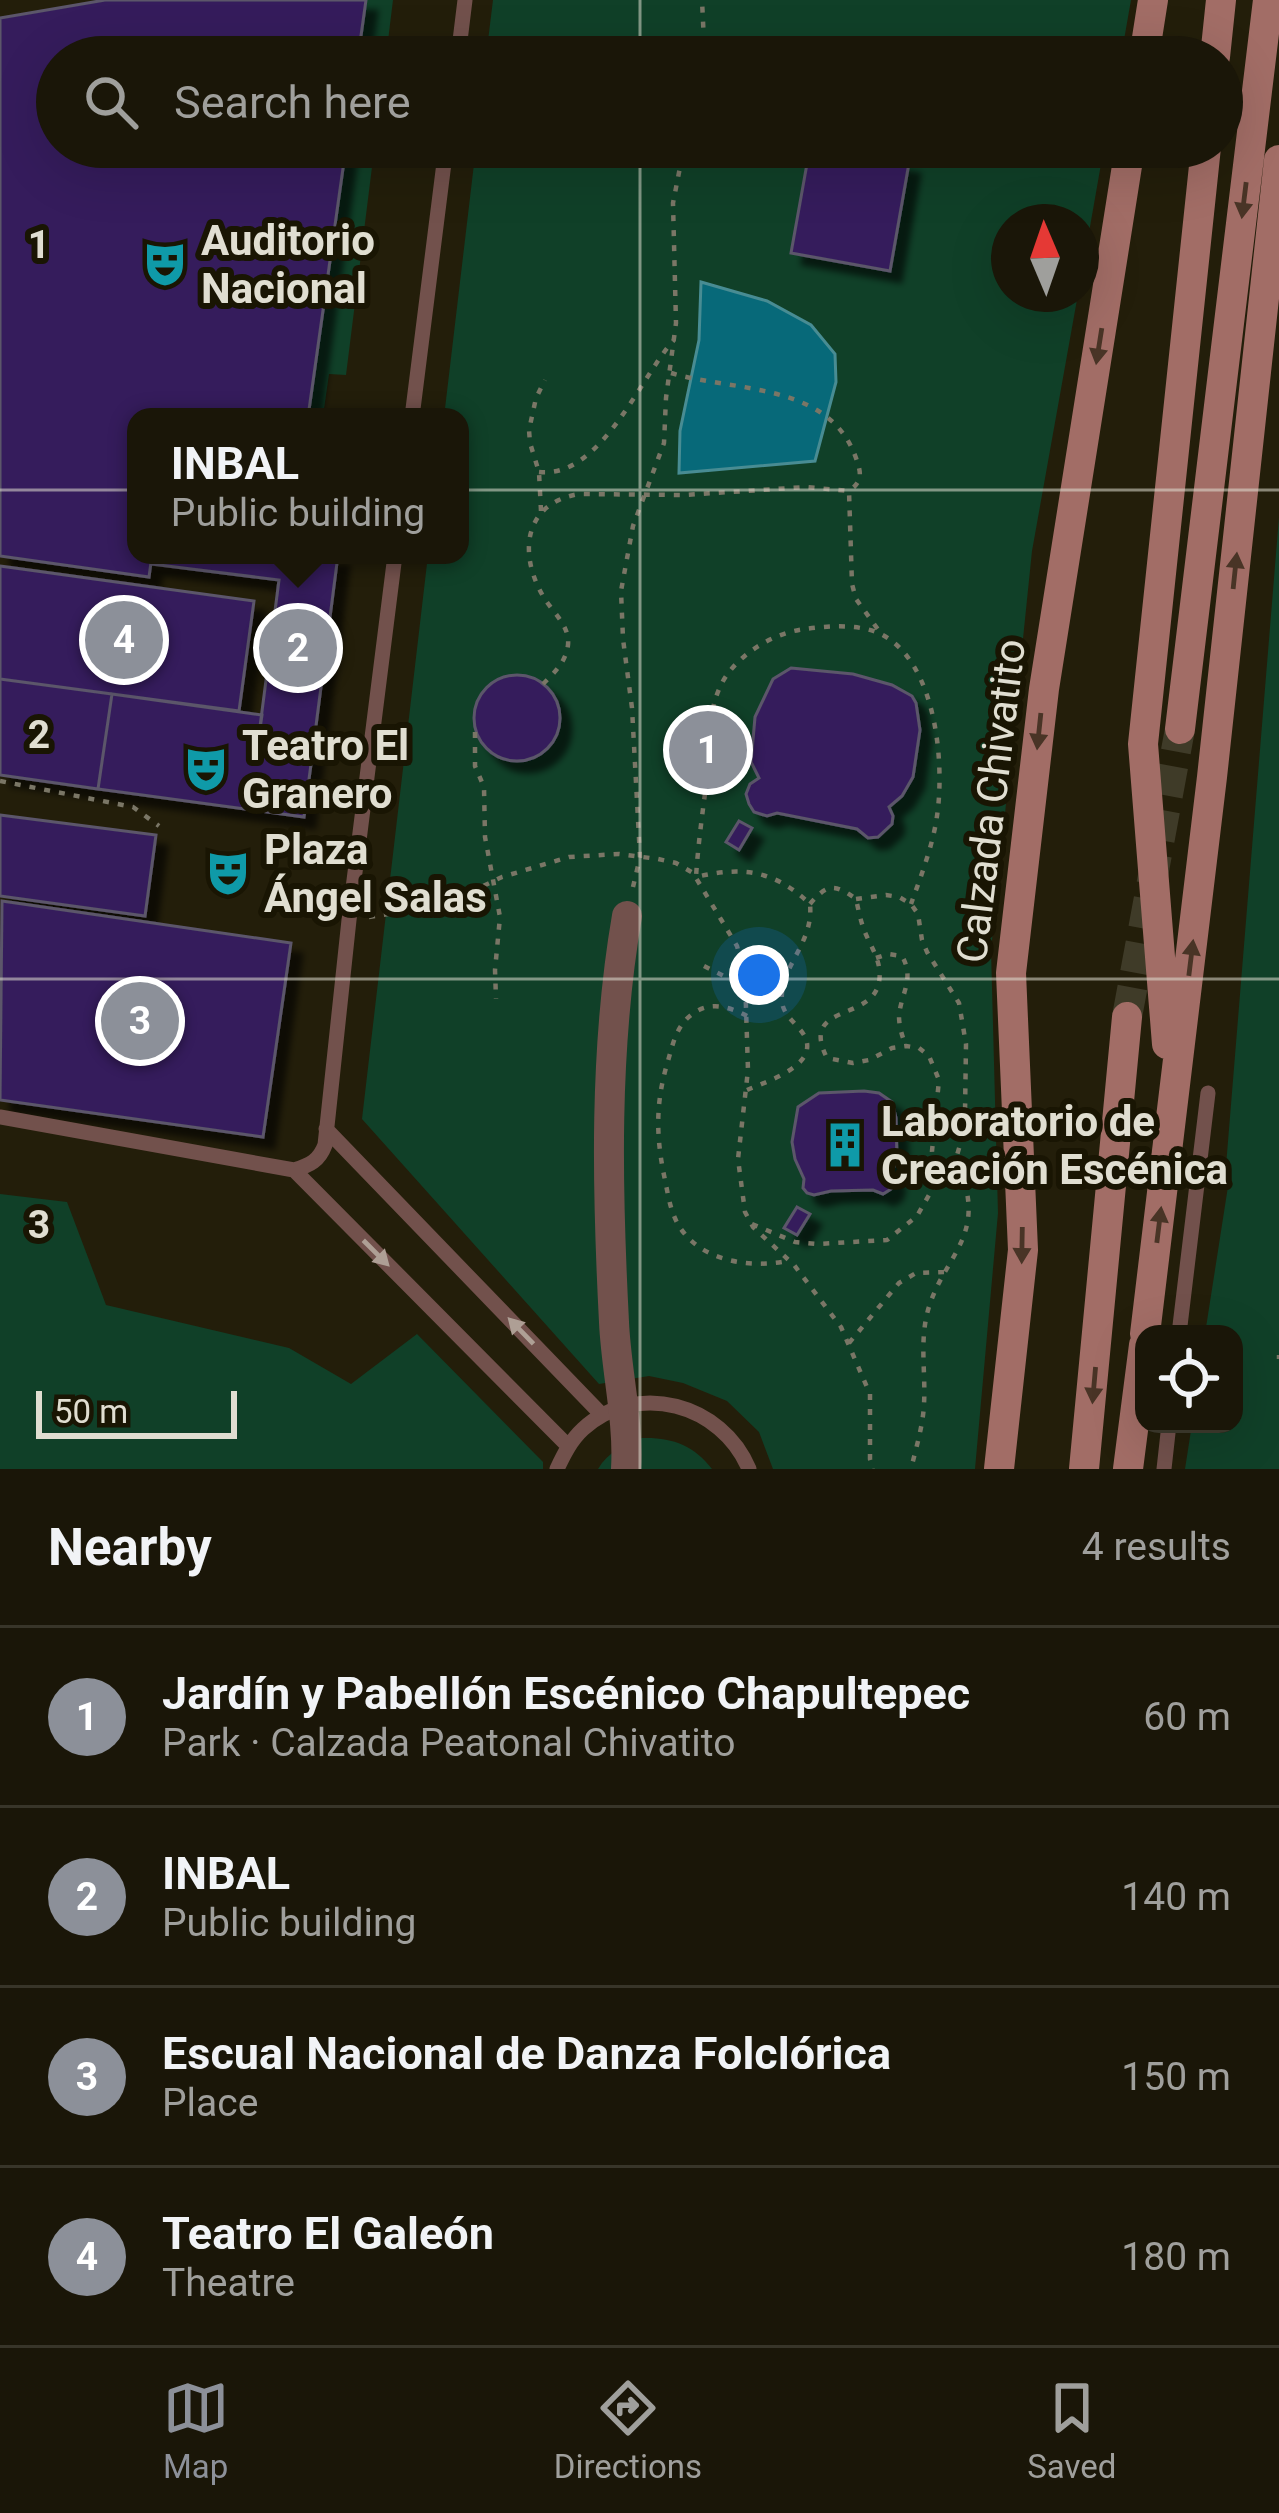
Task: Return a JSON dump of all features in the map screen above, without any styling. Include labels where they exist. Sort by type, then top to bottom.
[{"type":"main road","points":[[1147,36],[1153,0]]},
{"type":"main road","points":[[1217,36],[1221,0]]},
{"type":"main road","points":[[1180,729],[1268,0]]},
{"type":"main road","points":[[1146,1325],[1279,160]]},
{"type":"main road","name":"Calzada Chivatito","points":[[999,1469],[1023,1250],[1011,973],[1043,689],[1127,168]]},
{"type":"main road","points":[[1173,1116],[1144,744],[1204,168]]},
{"type":"main road","points":[[1084,1469],[1127,1017]]},
{"type":"main road","points":[[1128,1469],[1135,1415]]},
{"type":"street","points":[[626,1469],[610,1222],[612,1037],[627,916]]},
{"type":"lane","points":[[461,36],[465,0]]},
{"type":"lane","points":[[413,408],[443,168]]},
{"type":"lane","points":[[0,1117],[294,1170],[320,1156],[394,564]]},
{"type":"lane","points":[[1181,1325],[1208,1093]]},
{"type":"lane","points":[[326,1129],[602,1415]]},
{"type":"lane","points":[[294,1170],[568,1446]]},
{"type":"lane","points":[[557,1469],[568,1446],[602,1415],[637,1403],[663,1402],[712,1421],[733,1440],[749,1469]]},
{"type":"lane","points":[[1164,1469],[1168,1433]]},
{"type":"path","points":[[702,0],[704,36]]},
{"type":"path","points":[[627,916],[640,857],[621,591],[633,526],[664,443],[676,297],[673,203],[680,168]]},
{"type":"path","points":[[538,472],[560,470],[585,456],[635,399],[674,340]]},
{"type":"path","points":[[541,511],[565,496],[579,494],[685,496],[806,487],[849,490],[857,485],[861,478],[858,464],[843,431],[827,415],[782,394],[671,373]]},
{"type":"path","points":[[543,684],[559,669],[568,644],[567,631],[544,600],[530,563],[530,536],[541,511],[530,419],[545,380]]},
{"type":"path","points":[[849,490],[856,598],[882,635],[912,662],[932,712],[937,740],[938,814],[911,904]]},
{"type":"path","points":[[696,877],[712,710],[729,673],[769,640],[795,631],[858,627],[882,635]]},
{"type":"path","points":[[476,732],[476,766],[484,787],[485,837],[500,928],[496,999]]},
{"type":"path","points":[[0,781],[133,807],[158,826]]},
{"type":"path","points":[[298,914],[349,920],[441,906],[568,857],[640,857],[676,863],[696,877],[737,946],[746,987],[747,1090],[738,1159],[741,1196],[751,1223],[820,1297],[849,1343],[870,1394],[873,1469]]},
{"type":"path","points":[[696,877],[753,871],[789,885],[810,904]]},
{"type":"path","points":[[747,1090],[781,1076],[801,1060],[807,1048],[782,1005],[785,981],[809,930],[810,904],[822,889],[834,887],[856,899],[899,897],[918,914],[922,940],[958,1003],[965,1031],[965,1113],[950,1179],[933,1188]]},
{"type":"path","points":[[751,1223],[794,1242],[887,1240],[917,1216],[933,1188],[939,1080],[929,1056],[906,1046],[854,1063],[827,1058],[820,1045],[821,1030],[828,1020],[852,1010],[873,995],[879,984],[874,946],[856,899]]},
{"type":"path","points":[[876,958],[902,956],[908,967],[899,1017],[906,1046]]},
{"type":"path","points":[[704,966],[746,987]]},
{"type":"path","points":[[746,1016],[728,1006],[706,1007],[680,1028],[658,1094],[659,1154],[672,1211],[692,1241],[710,1254],[733,1261],[790,1261]]},
{"type":"path","points":[[911,1469],[924,1407],[922,1337],[930,1303],[969,1222],[966,1188],[950,1179]]},
{"type":"path","points":[[849,1343],[898,1282],[916,1273],[946,1272]]},
{"type":"green space","points":[[366,0],[393,0],[389,36],[361,36]]},
{"type":"green space","points":[[493,0],[1131,0],[1125,36],[489,36]]},
{"type":"green space","points":[[343,168],[372,168],[346,375],[329,374],[324,408],[309,408]]},
{"type":"green space","points":[[474,168],[1100,168],[1094,204],[991,204],[991,312],[1075,312],[1032,551],[991,950],[998,1213],[975,1469],[773,1469],[759,1432],[727,1401],[683,1383],[649,1376],[599,1384],[362,1119],[427,564],[469,564],[469,408],[445,408]]},
{"type":"green space","points":[[1279,517],[1279,1469],[1185,1469],[1191,1433],[1243,1433],[1243,1325],[1206,1325],[1229,1180],[1225,1178]]},
{"type":"green space","points":[[0,1194],[67,1202],[106,1305],[289,1348],[351,1384],[417,1334],[543,1462],[543,1469],[0,1469]]},
{"type":"green space","points":[[642,1438],[681,1444],[712,1469],[598,1469],[623,1446]]},
{"type":"water","points":[[701,282],[767,301],[811,325],[835,354],[836,382],[815,461],[679,473],[680,431],[699,340]]},
{"type":"building","name":"Auditorio Nacional","points":[[105,0],[366,0],[361,36],[36,36],[36,168],[343,168],[309,408],[127,408],[127,564],[151,564],[149,577],[0,556],[0,18]]},
{"type":"building","points":[[806,168],[908,168],[890,271],[791,253]]},
{"type":"building","points":[[151,564],[337,564],[313,749],[258,742],[279,580]]},
{"type":"building","points":[[0,566],[254,601],[239,711],[0,679]]},
{"type":"building","points":[[791,668],[853,674],[892,685],[916,703],[920,730],[913,777],[889,807],[892,824],[878,837],[777,813],[767,816],[754,812],[749,804],[746,794],[759,778],[751,762],[755,717],[773,679]]},
{"type":"building","points":[[517,675],[533,678],[547,688],[557,702],[557,734],[547,748],[533,758],[517,761],[501,758],[487,748],[477,734],[474,718],[477,702],[487,688],[501,678]]},
{"type":"building","points":[[0,679],[112,694],[98,789],[0,775]]},
{"type":"building","name":"Teatro El Granero","points":[[112,694],[262,715],[258,742],[313,749],[304,817],[98,789]]},
{"type":"building","points":[[0,815],[156,835],[145,916],[0,896]]},
{"type":"building","points":[[739,821],[752,828],[739,850],[726,842]]},
{"type":"building","points":[[2,901],[291,943],[263,1137],[0,1100]]},
{"type":"building","name":"Laboratorio de Creación Escénica","points":[[819,1093],[879,1093],[892,1102],[897,1159],[891,1189],[883,1194],[873,1190],[807,1193],[792,1142],[798,1107]]},
{"type":"building","points":[[797,1207],[810,1214],[797,1235],[784,1228]]},
{"type":"tunnel","points":[[1127,1017],[1180,729]]},
{"type":"place","name":"Auditorio Nacional","points":[[165,264]]},
{"type":"place","name":"Teatro El Galeón","points":[[124,640]]},
{"type":"place","name":"INBAL","points":[[298,648]]},
{"type":"place","name":"Jardín y Pabellón Escénico Chapultepec","points":[[708,750]]},
{"type":"place","name":"Teatro El Granero","points":[[206,769]]},
{"type":"place","name":"Plaza Ángel Salas","points":[[228,873]]},
{"type":"place","name":"Escual Nacional de Danza Folclórica","points":[[140,1021]]},
{"type":"place","name":"Laboratorio de Creación Escénica","points":[[845,1145]]}]
